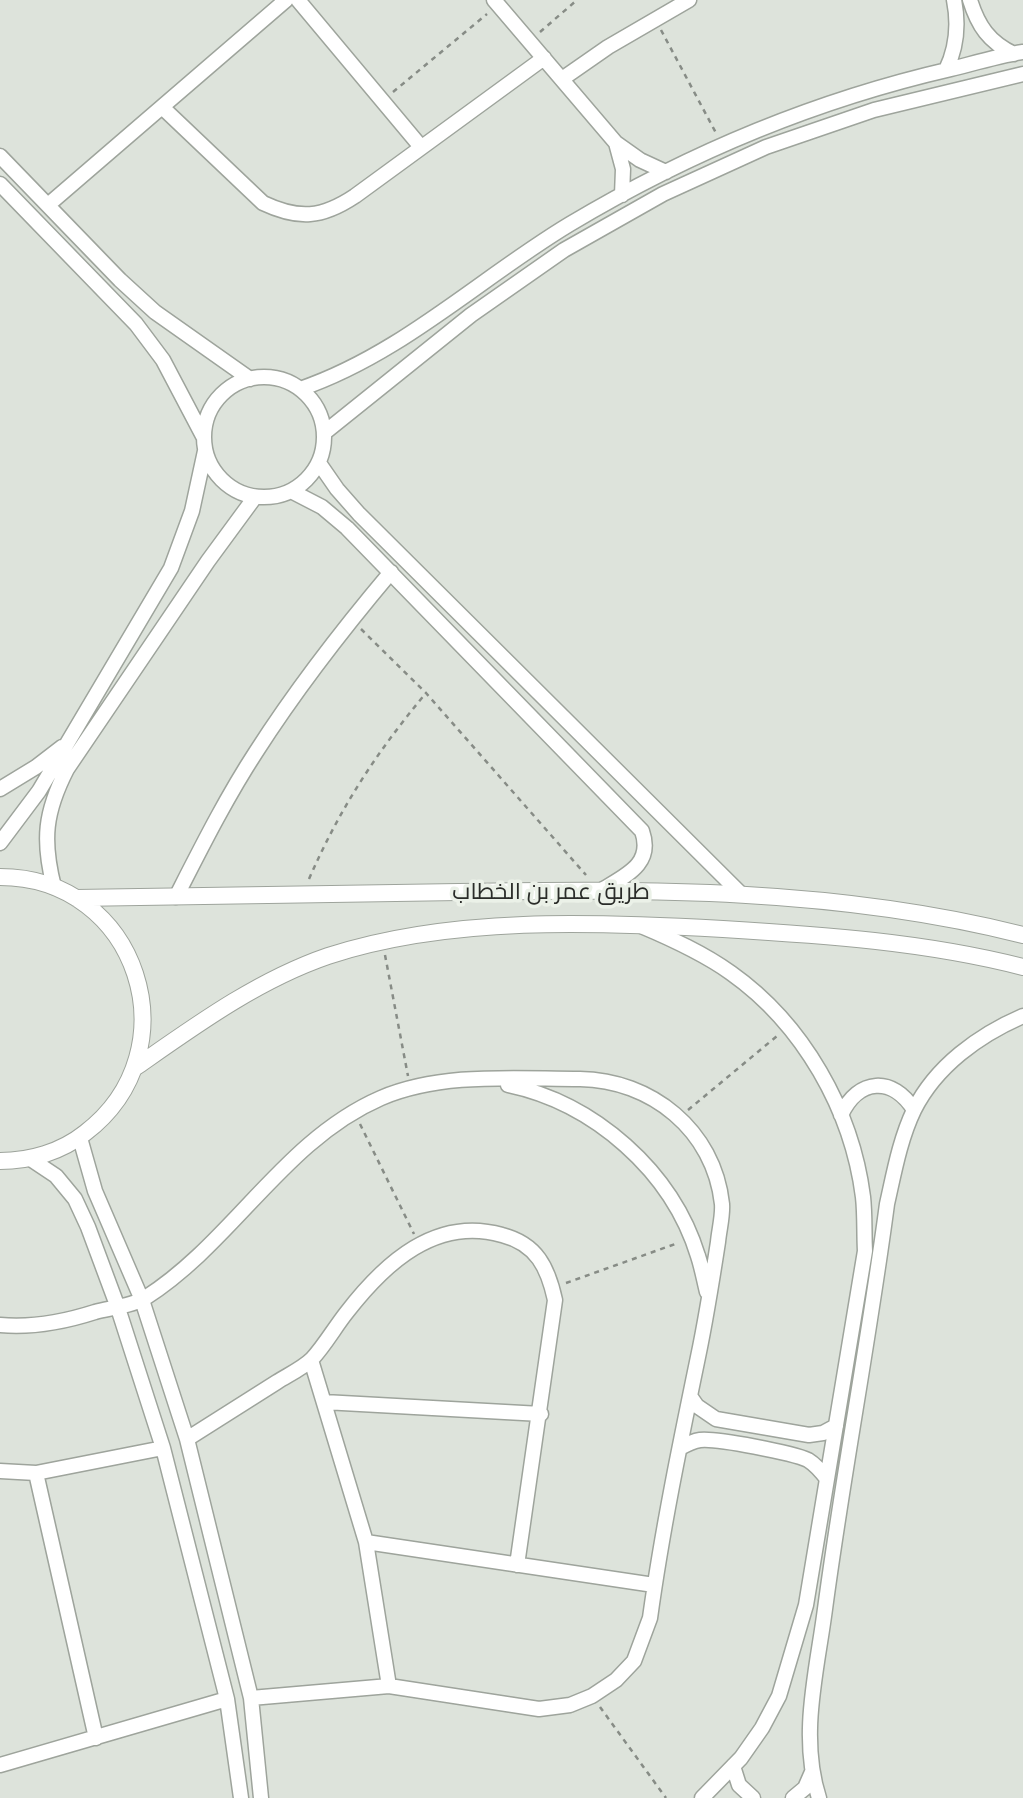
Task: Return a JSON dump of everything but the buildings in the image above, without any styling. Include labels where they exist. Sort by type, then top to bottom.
[{"type":"street","points":[[48,205],[286,0]]},
{"type":"street","points":[[298,0],[421,147]]},
{"type":"street","points":[[562,79],[655,18],[689,0]]},
{"type":"street","points":[[946,70],[957,30],[954,0]]},
{"type":"street","points":[[970,0],[984,32],[1002,48],[1018,53]]},
{"type":"street","points":[[496,2],[616,143],[640,160],[666,172]]},
{"type":"street","points":[[300,389],[326,380],[394,344],[570,224],[722,144],[804,111],[889,84],[1018,53]]},
{"type":"street","points":[[162,107],[263,203],[300,215],[320,214],[339,207],[544,58]]},
{"type":"street","points":[[324,433],[471,315],[564,250],[663,194],[766,147],[874,110],[1023,74]]},
{"type":"street","points":[[616,143],[623,169],[622,195]]},
{"type":"street","points":[[0,156],[120,280],[155,312],[250,379]]},
{"type":"street","points":[[0,184],[136,324],[163,360],[204,444],[209,462],[232,489],[254,497],[267,498],[291,491],[302,484],[319,463],[324,433],[317,408],[300,389],[276,378],[250,379],[226,390],[217,400],[205,423],[204,444],[192,511],[171,568],[39,791],[0,843]]},
{"type":"street","points":[[319,463],[359,514],[740,893]]},
{"type":"street","points":[[291,491],[335,517],[642,831],[645,850],[642,860],[628,873],[600,891]]},
{"type":"street","points":[[54,887],[46,840],[48,815],[55,791],[161,630],[254,497]]},
{"type":"street","points":[[176,897],[214,824],[256,753],[302,685],[391,572]]},
{"type":"street","points":[[0,789],[36,767],[66,744]]},
{"type":"street","points":[[0,877],[33,880],[54,887],[76,898],[102,918],[122,943],[136,972],[143,1004],[143,1036],[136,1067],[126,1088],[98,1124],[80,1138],[47,1154],[0,1161]]},
{"type":"street","name":"طريق عمر بن الخطاب","points":[[76,898],[600,891],[740,893],[885,908],[1023,935]]},
{"type":"street","points":[[636,925],[686,945],[732,973],[772,1008],[806,1049],[833,1095],[852,1145],[863,1198],[865,1251],[807,1605],[779,1696],[762,1728],[733,1766],[702,1798]]},
{"type":"street","name":"طريق عمر بن الخطاب","points":[[136,1067],[261,985],[326,957],[382,942],[429,934],[500,927],[636,925],[816,934],[1023,967]]},
{"type":"street","points":[[819,1798],[813,1771],[809,1722],[833,1544],[887,1204],[898,1156],[914,1111],[952,1061],[976,1041],[1023,1016]]},
{"type":"street","points":[[480,1079],[528,1089],[562,1103],[614,1135],[650,1169],[678,1210],[698,1254],[709,1302]]},
{"type":"street","points":[[0,1325],[22,1327],[68,1321],[142,1300],[201,1252],[320,1135],[354,1111],[382,1097],[411,1088],[480,1079],[601,1080],[630,1087],[656,1099],[680,1117],[701,1143],[716,1173],[722,1206],[709,1302],[650,1618],[634,1661],[616,1680],[592,1696],[570,1704],[540,1709],[389,1686],[251,1698]]},
{"type":"street","points":[[841,1115],[848,1100],[860,1090],[876,1085],[892,1088],[906,1097],[914,1111]]},
{"type":"street","points":[[80,1138],[95,1191],[142,1300],[187,1439],[251,1698],[261,1798]]},
{"type":"street","points":[[29,1158],[55,1176],[75,1199],[89,1227],[117,1305],[163,1447],[227,1699],[240,1798]]},
{"type":"street","points":[[187,1439],[311,1360],[375,1280],[404,1254],[430,1238],[459,1231],[489,1231],[517,1239],[537,1255],[550,1276],[555,1300],[541,1414],[517,1565]]},
{"type":"street","points":[[311,1360],[366,1542],[389,1686]]},
{"type":"street","points":[[690,1396],[696,1406],[716,1419],[810,1435],[823,1433],[836,1426]]},
{"type":"street","points":[[324,1402],[541,1414]]},
{"type":"street","points":[[680,1448],[690,1442],[712,1440],[791,1455],[806,1459],[818,1467],[827,1479]]},
{"type":"street","points":[[0,1471],[36,1473],[163,1447]]},
{"type":"street","points":[[36,1473],[96,1738]]},
{"type":"street","points":[[366,1542],[654,1586]]},
{"type":"street","points":[[0,1765],[227,1699]]},
{"type":"street","points":[[733,1766],[739,1784],[754,1798]]},
{"type":"street","points":[[793,1798],[805,1788],[813,1771]]},
{"type":"path","points":[[530,42],[577,0]]},
{"type":"path","points":[[382,101],[496,2]]},
{"type":"path","points":[[655,18],[722,144]]},
{"type":"path","points":[[352,619],[426,694],[600,891]]},
{"type":"path","points":[[302,895],[326,840],[354,788],[388,739],[426,694]]},
{"type":"path","points":[[382,942],[411,1088]]},
{"type":"path","points":[[680,1117],[787,1027]]},
{"type":"path","points":[[354,1111],[419,1245]]},
{"type":"path","points":[[552,1288],[691,1239]]},
{"type":"path","points":[[592,1696],[666,1798]]}]
